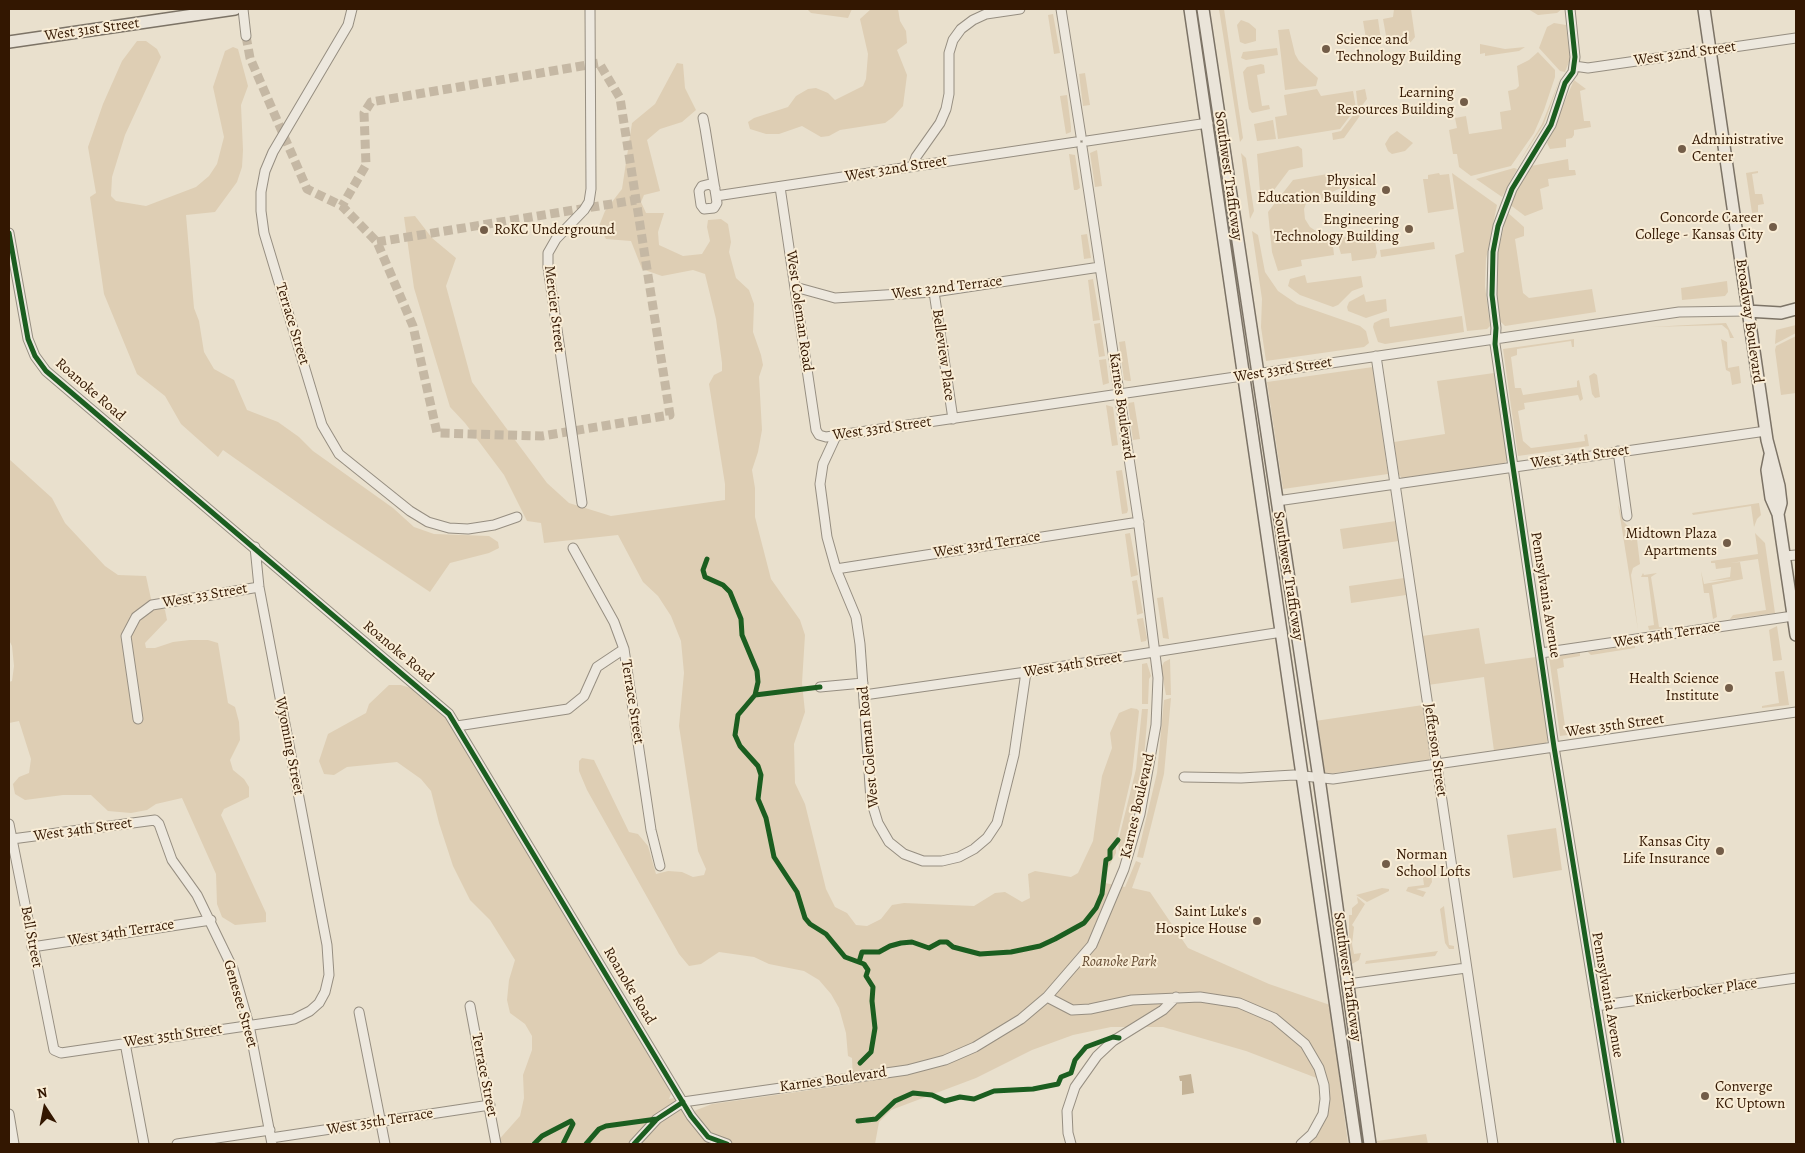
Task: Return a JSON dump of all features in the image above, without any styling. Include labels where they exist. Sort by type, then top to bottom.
[{"type":"main road","name":"West 31st Street","points":[[9,42],[235,9]]},
{"type":"main road","name":"Southwest Trafficway","points":[[1190,9],[1356,1144]]},
{"type":"main road","name":"Southwest Trafficway","points":[[1204,9],[1257,374],[1319,778],[1370,1144]]},
{"type":"main road","name":"Broadway Boulevard","points":[[1704,9],[1747,311],[1770,455],[1776,469],[1779,486],[1781,503],[1778,514],[1790,556],[1796,635]]},
{"type":"main road","points":[[1747,311],[1781,313],[1796,309]]},
{"type":"street","points":[[243,9],[246,36]]},
{"type":"street","name":"Terrace Street","points":[[352,9],[348,25],[274,152],[265,171],[261,192],[264,233],[322,425],[339,454],[410,511],[428,522],[449,528],[468,529],[494,525],[517,518]]},
{"type":"street","name":"Mercier Street","points":[[582,503],[548,267],[548,253],[556,239],[584,210],[589,202],[591,188],[590,9]]},
{"type":"street","points":[[914,166],[916,157],[940,123],[946,109],[949,94],[949,53],[961,29],[973,20],[986,14],[1020,9]]},
{"type":"street","name":"Karnes Boulevard","points":[[634,1144],[657,1119],[684,1102],[907,1070],[945,1060],[975,1048],[1021,1019],[1047,997],[1092,945],[1124,869],[1140,814],[1156,725],[1156,652],[1120,394],[1061,9]]},
{"type":"street","points":[[1570,9],[1574,34],[1574,66]]},
{"type":"street","name":"West 32nd Street","points":[[1574,66],[1588,68],[1796,38]]},
{"type":"street","name":"Pennsylvania Avenue","points":[[1574,66],[1565,83],[1551,125],[1512,189],[1498,226],[1491,276],[1495,338],[1512,466],[1554,747],[1619,1144]]},
{"type":"street","name":"West 32nd Street","points":[[703,118],[715,192],[780,187],[1208,123]]},
{"type":"street","name":"West Coleman Road","points":[[780,187],[819,434]]},
{"type":"street","name":"Roanoke Road","points":[[9,233],[28,339],[35,356],[46,371],[440,704],[456,726],[699,1128],[708,1137],[727,1144]]},
{"type":"street","name":"West 32nd Terrace","points":[[795,287],[820,296],[834,298],[934,292],[1100,267]]},
{"type":"street","name":"Belleview Place","points":[[934,292],[953,419]]},
{"type":"street","name":"West 33rd Street","points":[[819,434],[836,436],[1679,312],[1747,311]]},
{"type":"street","name":"Jefferson Street","points":[[1376,356],[1493,1144]]},
{"type":"street","name":"West 34th Street","points":[[1276,501],[1766,431]]},
{"type":"street","name":"West Coleman Road","points":[[836,436],[823,464],[820,484],[827,537],[836,569],[856,617],[864,695],[871,800],[878,824],[889,842],[904,854],[923,860],[942,861],[959,857],[974,850],[997,823],[1014,755],[1026,672]]},
{"type":"street","points":[[1618,452],[1627,516]]},
{"type":"street","name":"West 33rd Terrace","points":[[836,569],[1138,522]]},
{"type":"street","name":"Wyoming Street","points":[[254,547],[259,587],[327,945]]},
{"type":"street","name":"Terrace Street","points":[[573,548],[614,622],[624,649],[651,830],[660,866]]},
{"type":"street","name":"West 33 Street","points":[[138,719],[126,636],[136,617],[152,605],[259,587]]},
{"type":"street","name":"West 34th Terrace","points":[[1541,653],[1794,616]]},
{"type":"street","name":"West 34th Street","points":[[864,695],[1282,632]]},
{"type":"street","points":[[456,726],[568,709],[584,696],[597,667],[624,649]]},
{"type":"street","points":[[820,688],[862,683]]},
{"type":"street","name":"West 35th Street","points":[[1184,777],[1303,776],[1333,778],[1796,712]]},
{"type":"street","name":"West 34th Street","points":[[12,839],[154,820]]},
{"type":"street","name":"Genesee Street","points":[[154,820],[159,824],[172,860],[197,895],[211,920],[233,969],[249,1025],[271,1138]]},
{"type":"street","name":"Bell Street","points":[[9,824],[54,1050]]},
{"type":"street","name":"West 34th Terrace","points":[[32,947],[211,920]]},
{"type":"street","name":"West 35th Street","points":[[54,1050],[61,1053],[294,1018],[310,1011],[319,1003],[325,992],[329,974],[327,945]]},
{"type":"street","points":[[1348,984],[1466,968]]},
{"type":"street","name":"Knickerbocker Place","points":[[1596,1006],[1796,978]]},
{"type":"street","points":[[1047,997],[1072,1010],[1090,1009],[1132,1000],[1176,997],[1220,999],[1258,1010],[1289,1029],[1305,1044],[1320,1068],[1325,1099],[1323,1114],[1312,1134],[1301,1144]]},
{"type":"street","points":[[1071,1144],[1068,1133],[1067,1111],[1075,1087],[1097,1056],[1113,1042],[1163,1010],[1176,997]]},
{"type":"street","name":"Terrace Street","points":[[470,1006],[496,1144]]},
{"type":"street","points":[[359,1012],[385,1144]]},
{"type":"street","points":[[125,1043],[144,1144]]},
{"type":"street","name":"West 35th Terrace","points":[[177,1144],[271,1138],[490,1105]]},
{"type":"street","points":[[9,1114],[14,1144]]},
{"type":"green space","points":[[807,9],[852,9],[848,18],[811,13]]},
{"type":"green space","points":[[871,9],[898,9],[900,21],[906,31],[907,43],[897,50],[907,75],[903,106],[893,117],[885,123],[840,130],[829,136],[821,137],[802,126],[779,134],[766,134],[750,129],[748,122],[754,118],[788,107],[796,96],[808,89],[816,88],[828,93],[835,100],[863,86],[866,79],[868,54],[860,19]]},
{"type":"green space","points":[[1219,9],[1224,9],[1243,138],[1240,142]]},
{"type":"green space","points":[[1394,9],[1411,9],[1415,37],[1410,43],[1393,46],[1387,41],[1383,19],[1393,17]]},
{"type":"green space","points":[[1528,9],[1562,9],[1557,13],[1538,15]]},
{"type":"green space","points":[[1053,14],[1060,53],[1054,54],[1048,15]]},
{"type":"green space","points":[[1378,19],[1381,40],[1369,41],[1366,39],[1363,21]]},
{"type":"green space","points":[[1241,20],[1249,23],[1256,29],[1256,41],[1245,44],[1240,42],[1237,25]]},
{"type":"green space","points":[[1554,23],[1566,25],[1570,59],[1565,72],[1560,71],[1539,48],[1547,27]]},
{"type":"green space","points":[[1289,29],[1295,54],[1299,61],[1318,78],[1316,86],[1285,90],[1278,30]]},
{"type":"green space","points":[[137,41],[146,41],[157,49],[161,57],[125,135],[112,177],[111,196],[116,201],[146,206],[196,187],[209,176],[217,164],[224,137],[213,87],[225,51],[233,47],[238,49],[248,86],[241,105],[242,167],[237,182],[215,212],[186,215],[194,308],[199,321],[204,352],[214,369],[234,380],[247,410],[278,422],[299,437],[313,451],[393,508],[414,527],[434,534],[489,536],[498,542],[499,548],[489,553],[450,563],[430,592],[328,524],[223,450],[218,457],[181,424],[165,396],[137,374],[104,294],[90,197],[96,193],[88,147],[103,104],[122,61]]},
{"type":"green space","points":[[1480,44],[1505,49],[1525,47],[1519,51],[1485,56],[1485,53],[1480,54]]},
{"type":"green space","points":[[1277,48],[1278,55],[1246,60],[1241,58],[1243,52]]},
{"type":"green space","points":[[1538,52],[1555,70],[1555,77],[1534,133],[1511,166],[1471,176],[1459,167],[1457,154],[1453,154],[1449,130],[1457,128],[1455,118],[1466,116],[1469,134],[1502,129],[1500,112],[1511,110],[1508,91],[1519,86],[1517,66],[1529,60]]},
{"type":"green space","name":"Roanoke Park","points":[[677,63],[683,64],[685,88],[696,110],[682,122],[660,129],[647,140],[660,191],[644,195],[641,202],[646,213],[664,213],[658,232],[659,245],[683,256],[702,254],[710,241],[707,227],[708,220],[721,219],[728,224],[731,242],[729,252],[736,278],[749,290],[754,304],[753,332],[763,365],[759,377],[762,430],[752,470],[755,488],[755,517],[771,579],[800,620],[805,635],[802,683],[805,712],[794,744],[795,783],[805,804],[826,889],[835,907],[847,913],[856,925],[867,926],[881,919],[892,905],[904,903],[974,906],[995,893],[1005,892],[1022,902],[1030,898],[1028,874],[1035,871],[1071,877],[1078,873],[1093,841],[1102,776],[1112,748],[1110,733],[1119,713],[1131,708],[1137,709],[1139,711],[1132,774],[1116,843],[1116,853],[1108,868],[1105,883],[1125,887],[1136,861],[1141,863],[1132,888],[1150,892],[1188,948],[1269,984],[1330,1005],[1348,1144],[1307,1144],[1316,1132],[1327,1082],[1246,1051],[1163,1027],[1111,1027],[1073,1035],[1032,1050],[976,1078],[891,1110],[879,1122],[875,1144],[495,1144],[520,1116],[524,1098],[523,1075],[532,1050],[532,1036],[525,1024],[510,1013],[507,1000],[509,980],[515,960],[490,920],[470,900],[453,866],[431,791],[421,779],[397,762],[347,767],[334,775],[324,774],[319,761],[328,734],[366,713],[369,704],[389,685],[401,685],[414,689],[445,717],[668,1087],[671,1094],[669,1099],[674,1098],[694,1111],[712,1104],[853,1084],[852,1058],[848,1056],[846,1033],[839,1008],[831,994],[819,980],[804,971],[769,964],[754,957],[719,952],[701,964],[689,966],[679,954],[587,790],[579,771],[579,761],[582,758],[594,760],[629,832],[638,834],[648,846],[656,874],[668,871],[682,872],[693,877],[704,875],[706,869],[698,851],[679,726],[684,673],[681,641],[671,616],[658,596],[643,582],[618,535],[544,543],[541,523],[527,521],[504,475],[465,423],[450,407],[414,288],[404,217],[415,216],[432,238],[456,258],[446,286],[472,382],[547,483],[569,503],[611,516],[725,500],[725,484],[709,384],[714,375],[722,371],[722,363],[716,319],[705,274],[693,270],[662,276],[642,269],[631,241],[606,239],[599,226],[605,211],[622,189],[632,123],[655,104]]},
{"type":"green space","points":[[1264,65],[1265,73],[1257,75],[1262,106],[1269,105],[1270,109],[1252,113],[1249,109],[1243,72],[1247,67]]},
{"type":"green space","points":[[1085,73],[1090,105],[1083,106],[1079,74]]},
{"type":"green space","points":[[1561,76],[1544,124],[1518,164],[1542,124]]},
{"type":"green space","points":[[1574,80],[1586,89],[1580,91],[1584,121],[1590,121],[1591,127],[1574,130],[1572,138],[1566,139],[1566,147],[1550,149],[1547,143]]},
{"type":"green space","points":[[1317,89],[1321,96],[1353,91],[1356,108],[1340,129],[1278,139],[1275,117],[1287,115],[1284,95]]},
{"type":"green space","points":[[1365,89],[1367,99],[1361,107],[1362,113],[1344,138],[1333,140],[1332,133],[1341,131],[1358,109],[1356,91]]},
{"type":"green space","points":[[1067,95],[1071,132],[1066,134],[1060,96]]},
{"type":"green space","points":[[1273,120],[1276,139],[1257,141],[1254,124]]},
{"type":"green space","points":[[1397,131],[1413,143],[1405,151],[1392,154],[1388,151],[1385,144],[1390,136]]},
{"type":"green space","points":[[1298,146],[1302,149],[1303,167],[1289,170],[1271,194],[1263,195],[1260,191],[1257,154]]},
{"type":"green space","points":[[1097,150],[1102,186],[1095,187],[1090,153]]},
{"type":"green space","points":[[1241,153],[1246,158],[1254,211],[1250,219]]},
{"type":"green space","points":[[1069,154],[1075,155],[1080,188],[1077,190],[1074,190]]},
{"type":"green space","points":[[1568,159],[1569,170],[1575,170],[1576,175],[1548,179],[1549,186],[1540,189],[1543,209],[1525,216],[1509,204],[1531,166]]},
{"type":"green space","points":[[1514,168],[1517,169],[1502,197],[1476,179]]},
{"type":"green space","points":[[1758,171],[1758,173],[1752,174],[1755,194],[1762,194],[1764,204],[1758,205],[1758,212],[1752,213],[1746,173]]},
{"type":"green space","points":[[1339,172],[1343,187],[1332,192],[1323,200],[1314,191],[1308,198],[1304,209],[1305,219],[1310,227],[1319,233],[1332,237],[1334,255],[1301,260],[1302,266],[1278,271],[1272,252],[1268,212],[1293,180]]},
{"type":"green space","points":[[1439,173],[1440,175],[1449,174],[1454,209],[1428,213],[1423,179],[1428,179],[1428,175]]},
{"type":"green space","points":[[1452,173],[1497,205],[1486,259],[1485,286],[1490,326],[1487,329],[1467,331],[1455,255],[1464,252]]},
{"type":"green space","points":[[1507,212],[1524,227],[1524,236],[1515,239],[1523,293],[1529,298],[1592,289],[1596,312],[1505,326],[1500,321],[1496,292],[1496,262]]},
{"type":"green space","points":[[1373,228],[1377,253],[1375,258],[1352,261],[1351,253],[1341,254],[1336,238],[1356,236]]},
{"type":"green space","points":[[1252,231],[1258,235],[1265,272],[1278,291],[1297,304],[1360,326],[1366,331],[1369,343],[1364,347],[1266,361],[1261,327],[1262,299]]},
{"type":"green space","points":[[1087,234],[1091,258],[1084,259],[1081,235]]},
{"type":"green space","points":[[1434,242],[1435,249],[1381,257],[1380,250]]},
{"type":"green space","points":[[1305,275],[1307,283],[1361,276],[1363,287],[1352,291],[1338,305],[1333,307],[1300,295],[1288,286],[1290,279]]},
{"type":"green space","points":[[1093,279],[1100,320],[1093,321],[1088,280]]},
{"type":"green space","points":[[1727,281],[1728,292],[1725,296],[1682,300],[1681,288]]},
{"type":"green space","points":[[1364,294],[1366,302],[1386,299],[1387,311],[1366,318],[1348,311],[1349,302]]},
{"type":"green space","points":[[1462,316],[1464,332],[1385,344],[1378,342],[1373,327],[1374,323],[1389,318],[1390,327]]},
{"type":"green space","points":[[1100,323],[1105,356],[1099,357],[1094,324]]},
{"type":"green space","points":[[1726,323],[1734,338],[1730,338],[1728,330],[1722,325],[1650,327]]},
{"type":"green space","points":[[1796,325],[1796,333],[1775,344],[1776,330]]},
{"type":"green space","points":[[1796,336],[1796,393],[1781,395],[1776,346]]},
{"type":"green space","points":[[1574,339],[1574,347],[1572,347],[1571,341],[1517,349],[1517,355],[1511,357],[1515,388],[1521,388],[1523,395],[1577,387],[1577,381],[1579,380],[1583,399],[1580,401],[1578,395],[1524,403],[1525,409],[1518,411],[1523,441],[1531,448],[1585,441],[1584,435],[1587,434],[1589,446],[1518,456],[1503,349]]},
{"type":"green space","points":[[1721,339],[1727,342],[1728,368],[1739,366],[1741,383],[1732,385],[1730,372],[1726,370]]},
{"type":"green space","points":[[1125,341],[1131,381],[1124,380],[1119,342]]},
{"type":"green space","points":[[1106,359],[1109,383],[1103,385],[1099,360]]},
{"type":"green space","points":[[1373,367],[1388,474],[1283,489],[1267,382]]},
{"type":"green space","points":[[1494,373],[1507,460],[1504,464],[1402,478],[1399,475],[1394,442],[1445,434],[1437,381]]},
{"type":"green space","points":[[1594,373],[1597,375],[1600,397],[1595,398],[1592,394],[1589,376]]},
{"type":"green space","points":[[1134,402],[1140,439],[1133,440],[1128,403]]},
{"type":"green space","points":[[1106,405],[1113,407],[1118,445],[1112,446]]},
{"type":"green space","points":[[9,459],[52,498],[65,523],[105,566],[118,575],[146,576],[151,599],[165,610],[167,620],[145,643],[146,648],[155,648],[173,642],[190,640],[208,640],[218,643],[228,703],[235,707],[239,722],[240,740],[230,760],[233,770],[244,779],[249,787],[249,797],[224,809],[221,815],[266,913],[266,922],[235,925],[222,917],[217,904],[216,874],[182,798],[156,804],[147,810],[131,813],[108,811],[91,795],[63,795],[25,800],[15,794],[13,784],[19,777],[29,773],[31,759],[19,721],[9,723],[9,682],[12,681],[14,666],[12,646],[9,640]]},
{"type":"green space","points":[[1122,470],[1128,510],[1127,513],[1122,514],[1116,471]]},
{"type":"green space","points":[[1759,503],[1761,515],[1754,527],[1751,506],[1693,515],[1692,513]]},
{"type":"green space","points":[[1618,504],[1623,521],[1629,527],[1635,528],[1636,531],[1640,564],[1633,568],[1631,575],[1638,630]]},
{"type":"green space","points":[[1396,521],[1399,541],[1343,549],[1340,529]]},
{"type":"green space","points":[[1130,533],[1138,575],[1131,577],[1125,534]]},
{"type":"green space","points":[[1755,533],[1765,543],[1775,613],[1730,619],[1733,615],[1766,610],[1758,559],[1730,563],[1740,562],[1743,579],[1712,585],[1717,617],[1713,619],[1709,593],[1704,593],[1701,571],[1704,584],[1732,579],[1709,581],[1730,577],[1731,567],[1716,569],[1715,563],[1711,563],[1711,561],[1758,554]]},
{"type":"green space","points":[[1643,573],[1644,575],[1657,573],[1651,577],[1659,627],[1666,628],[1649,630],[1648,626],[1654,625],[1648,577],[1641,577]]},
{"type":"green space","points":[[1404,578],[1406,595],[1351,603],[1349,586]]},
{"type":"green space","points":[[1137,580],[1143,613],[1137,615],[1132,581]]},
{"type":"green space","points":[[1163,597],[1169,639],[1163,638],[1157,598]]},
{"type":"green space","points":[[1143,618],[1147,638],[1146,641],[1141,642],[1137,619]]},
{"type":"green space","points":[[1777,626],[1782,660],[1773,661],[1769,630]]},
{"type":"green space","points":[[1479,628],[1485,664],[1536,657],[1548,740],[1545,744],[1494,751],[1484,677],[1428,685],[1422,636]]},
{"type":"green space","points":[[1635,645],[1635,648],[1591,655],[1588,652]]},
{"type":"green space","points":[[1580,653],[1580,656],[1563,659],[1564,667],[1557,669],[1566,733],[1575,734],[1560,736],[1549,657]]},
{"type":"green space","points":[[1170,659],[1171,695],[1166,695],[1161,668],[1164,662]]},
{"type":"green space","points":[[1147,663],[1151,676],[1149,679],[1148,704],[1142,704],[1142,664]]},
{"type":"green space","points":[[1784,671],[1789,705],[1762,708],[1762,706],[1779,703],[1775,672]]},
{"type":"green space","points":[[1171,698],[1164,774],[1143,858],[1137,857],[1157,773],[1164,700]]},
{"type":"green space","points":[[1423,705],[1431,756],[1429,760],[1327,774],[1323,772],[1315,721]]},
{"type":"green space","points":[[1142,709],[1148,709],[1144,758],[1122,852],[1119,851],[1118,842],[1136,769]]},
{"type":"green space","points":[[1556,828],[1562,870],[1513,878],[1507,835]]},
{"type":"green space","points":[[1431,869],[1432,882],[1429,887],[1416,889],[1426,892],[1423,897],[1406,891],[1408,887],[1424,885],[1422,871]]},
{"type":"green space","points":[[1382,888],[1389,889],[1389,891],[1367,902],[1356,895]]},
{"type":"green space","points":[[1357,897],[1365,904],[1352,925],[1354,927],[1352,944],[1354,954],[1361,953],[1359,960],[1352,964],[1349,915],[1352,915],[1352,908],[1358,903]]},
{"type":"green space","points":[[1444,906],[1449,945],[1454,946],[1454,949],[1449,949],[1445,943],[1440,909]]},
{"type":"green space","points":[[1438,951],[1435,956],[1365,964],[1366,961]]},
{"type":"green space","points":[[1426,1134],[1428,1144],[1377,1144],[1377,1141]]},
{"type":"shaded area","points":[[1191,1074],[1194,1093],[1182,1095],[1182,1081],[1180,1081],[1179,1076]]},
{"type":"tunnel","points":[[246,36],[250,58],[307,189],[342,206],[377,242],[413,326],[437,433],[542,436],[670,415],[620,98],[599,63],[371,102],[364,113],[366,165],[342,206]]},
{"type":"tunnel","points":[[377,242],[636,200]]},
{"type":"cycle path","points":[[1570,9],[1575,57],[1573,72],[1565,83],[1551,125],[1512,189],[1498,226],[1493,252],[1492,295],[1496,328],[1495,344],[1554,747],[1619,1144]]},
{"type":"cycle path","points":[[9,233],[28,339],[35,356],[46,371],[449,714],[691,1116],[708,1137],[727,1144]]},
{"type":"cycle path","points":[[707,559],[703,570],[705,577],[723,585],[730,592],[741,619],[742,635],[757,671],[758,682],[755,695],[738,715],[735,735],[740,746],[758,766],[761,775],[758,799],[766,818],[774,857],[797,892],[805,918],[810,924],[826,934],[845,957],[864,964],[868,970],[866,976],[873,987],[872,1001],[875,1028],[871,1052],[860,1063]]},
{"type":"cycle path","points":[[755,695],[820,687]]},
{"type":"cycle path","points":[[859,962],[862,952],[879,952],[901,943],[912,942],[929,948],[940,942],[947,942],[953,947],[980,954],[1011,952],[1040,946],[1055,939],[1084,923],[1096,908],[1102,894],[1106,860],[1110,858],[1110,850],[1118,840]]},
{"type":"cycle path","points":[[858,1121],[876,1119],[895,1101],[913,1093],[932,1095],[945,1101],[960,1097],[974,1099],[994,1091],[1033,1089],[1058,1084],[1061,1077],[1071,1073],[1075,1060],[1086,1047],[1113,1037],[1119,1038]]},
{"type":"cycle path","points":[[634,1144],[657,1119],[683,1102]]},
{"type":"cycle path","points":[[586,1144],[599,1129],[606,1126],[657,1119]]},
{"type":"cycle path","points":[[534,1144],[542,1136],[571,1121],[573,1124],[563,1144]]},
{"type":"place","name":"Science and Technology Building","points":[[1326,49]]},
{"type":"place","name":"Learning Resources Building","points":[[1464,102]]},
{"type":"place","name":"Administrative Center","points":[[1682,149]]},
{"type":"place","name":"Physical Education Building","points":[[1386,190]]},
{"type":"place","name":"Concorde Career College - Kansas City","points":[[1773,227]]},
{"type":"place","name":"Engineering Technology Building","points":[[1409,229]]},
{"type":"place","name":"RoKC Underground","points":[[484,230]]},
{"type":"place","name":"Midtown Plaza Apartments","points":[[1727,543]]},
{"type":"place","name":"Health Science Institute","points":[[1729,688]]},
{"type":"place","name":"Kansas City Life Insurance","points":[[1720,851]]},
{"type":"place","name":"Norman School Lofts","points":[[1386,864]]},
{"type":"place","name":"Saint Luke's Hospice House","points":[[1257,921]]},
{"type":"place","name":"Converge KC Uptown","points":[[1705,1096]]}]
